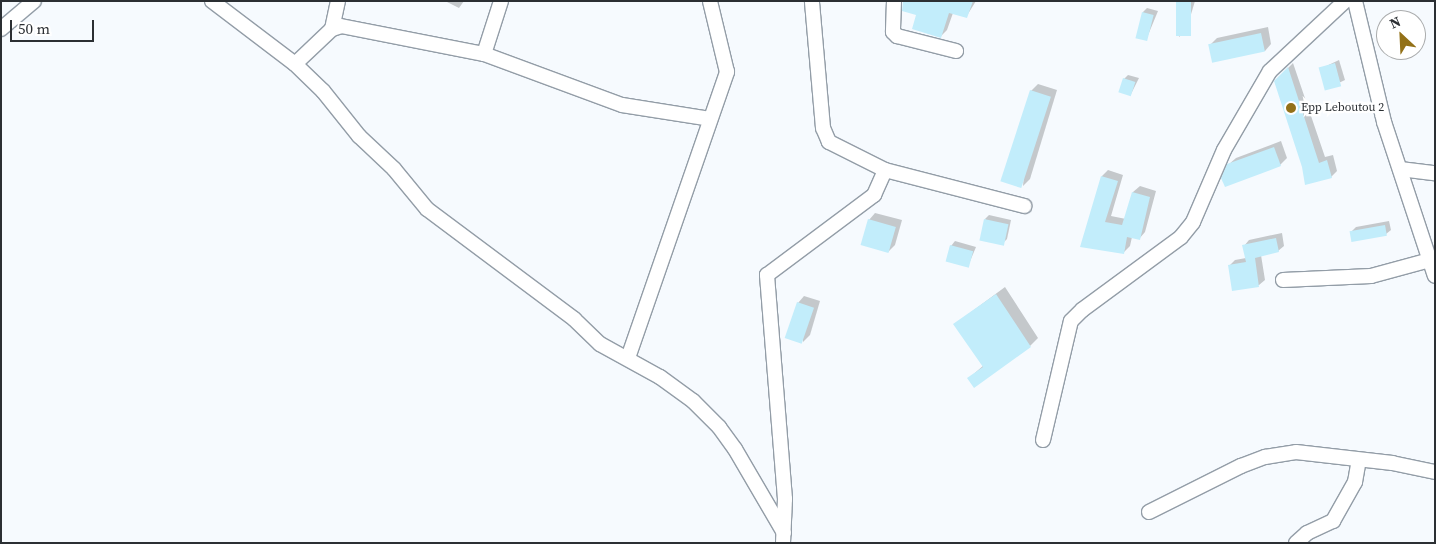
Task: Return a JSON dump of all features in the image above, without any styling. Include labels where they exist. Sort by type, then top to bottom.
[{"type":"street","points":[[1,29],[34,1]]},
{"type":"street","points":[[212,1],[295,64],[323,91],[359,136],[394,169],[427,209],[568,314],[591,338],[628,358],[694,401],[719,427],[784,538]]},
{"type":"street","points":[[332,28],[338,1]]},
{"type":"street","points":[[484,54],[501,1]]},
{"type":"street","points":[[628,358],[727,72],[710,1]]},
{"type":"street","points":[[812,1],[823,128],[829,142],[884,170],[1024,206]]},
{"type":"street","points":[[894,1],[893,32],[897,36],[956,51]]},
{"type":"street","points":[[1043,440],[1071,321],[1082,310],[1181,237],[1193,222],[1224,150],[1270,71],[1345,1]]},
{"type":"street","points":[[1356,1],[1384,122],[1435,276]]},
{"type":"street","points":[[295,64],[332,28],[341,26],[375,30],[484,54],[622,105],[652,112],[685,113],[710,119]]},
{"type":"street","points":[[1400,169],[1435,173]]},
{"type":"street","points":[[784,538],[785,499],[767,274],[874,195],[884,170]]},
{"type":"street","points":[[1283,280],[1371,276],[1430,260]]},
{"type":"street","points":[[1149,512],[1265,457],[1296,452],[1435,472]]},
{"type":"street","points":[[1296,543],[1307,533],[1333,521],[1355,482],[1359,460]]},
{"type":"building","points":[[903,1],[973,1],[967,18],[949,13],[941,38],[912,29],[916,15],[902,11]]},
{"type":"building","points":[[1176,1],[1191,1],[1191,36],[1176,36]]},
{"type":"building","points":[[1142,12],[1154,15],[1147,41],[1135,38]]},
{"type":"building","points":[[1261,33],[1265,52],[1212,63],[1208,44]]},
{"type":"building","points":[[1335,63],[1341,86],[1325,91],[1319,67]]},
{"type":"building","points":[[1288,67],[1319,163],[1327,160],[1332,178],[1305,185],[1302,167],[1274,81]]},
{"type":"building","points":[[1123,78],[1135,82],[1131,96],[1118,92]]},
{"type":"building","points":[[1030,90],[1051,97],[1021,188],[1000,181]]},
{"type":"building","points":[[1274,147],[1281,166],[1225,187],[1221,178],[1227,164]]},
{"type":"building","points":[[1101,176],[1118,181],[1105,222],[1122,225],[1132,192],[1150,197],[1140,240],[1127,237],[1124,254],[1080,247]]},
{"type":"building","points":[[868,219],[896,227],[888,253],[861,245]]},
{"type":"building","points":[[984,219],[1008,224],[1004,246],[979,241]]},
{"type":"building","points":[[1385,225],[1387,236],[1351,242],[1350,231]]},
{"type":"building","points":[[1276,238],[1279,252],[1255,258],[1259,287],[1232,291],[1228,265],[1246,262],[1242,245]]},
{"type":"building","points":[[950,245],[973,251],[969,268],[946,261]]},
{"type":"building","points":[[996,294],[1031,347],[974,388],[967,378],[983,367],[953,324]]},
{"type":"building","points":[[797,302],[814,308],[802,344],[785,338]]},
{"type":"place","name":"Epp Leboutou 2","points":[[1291,108]]}]
